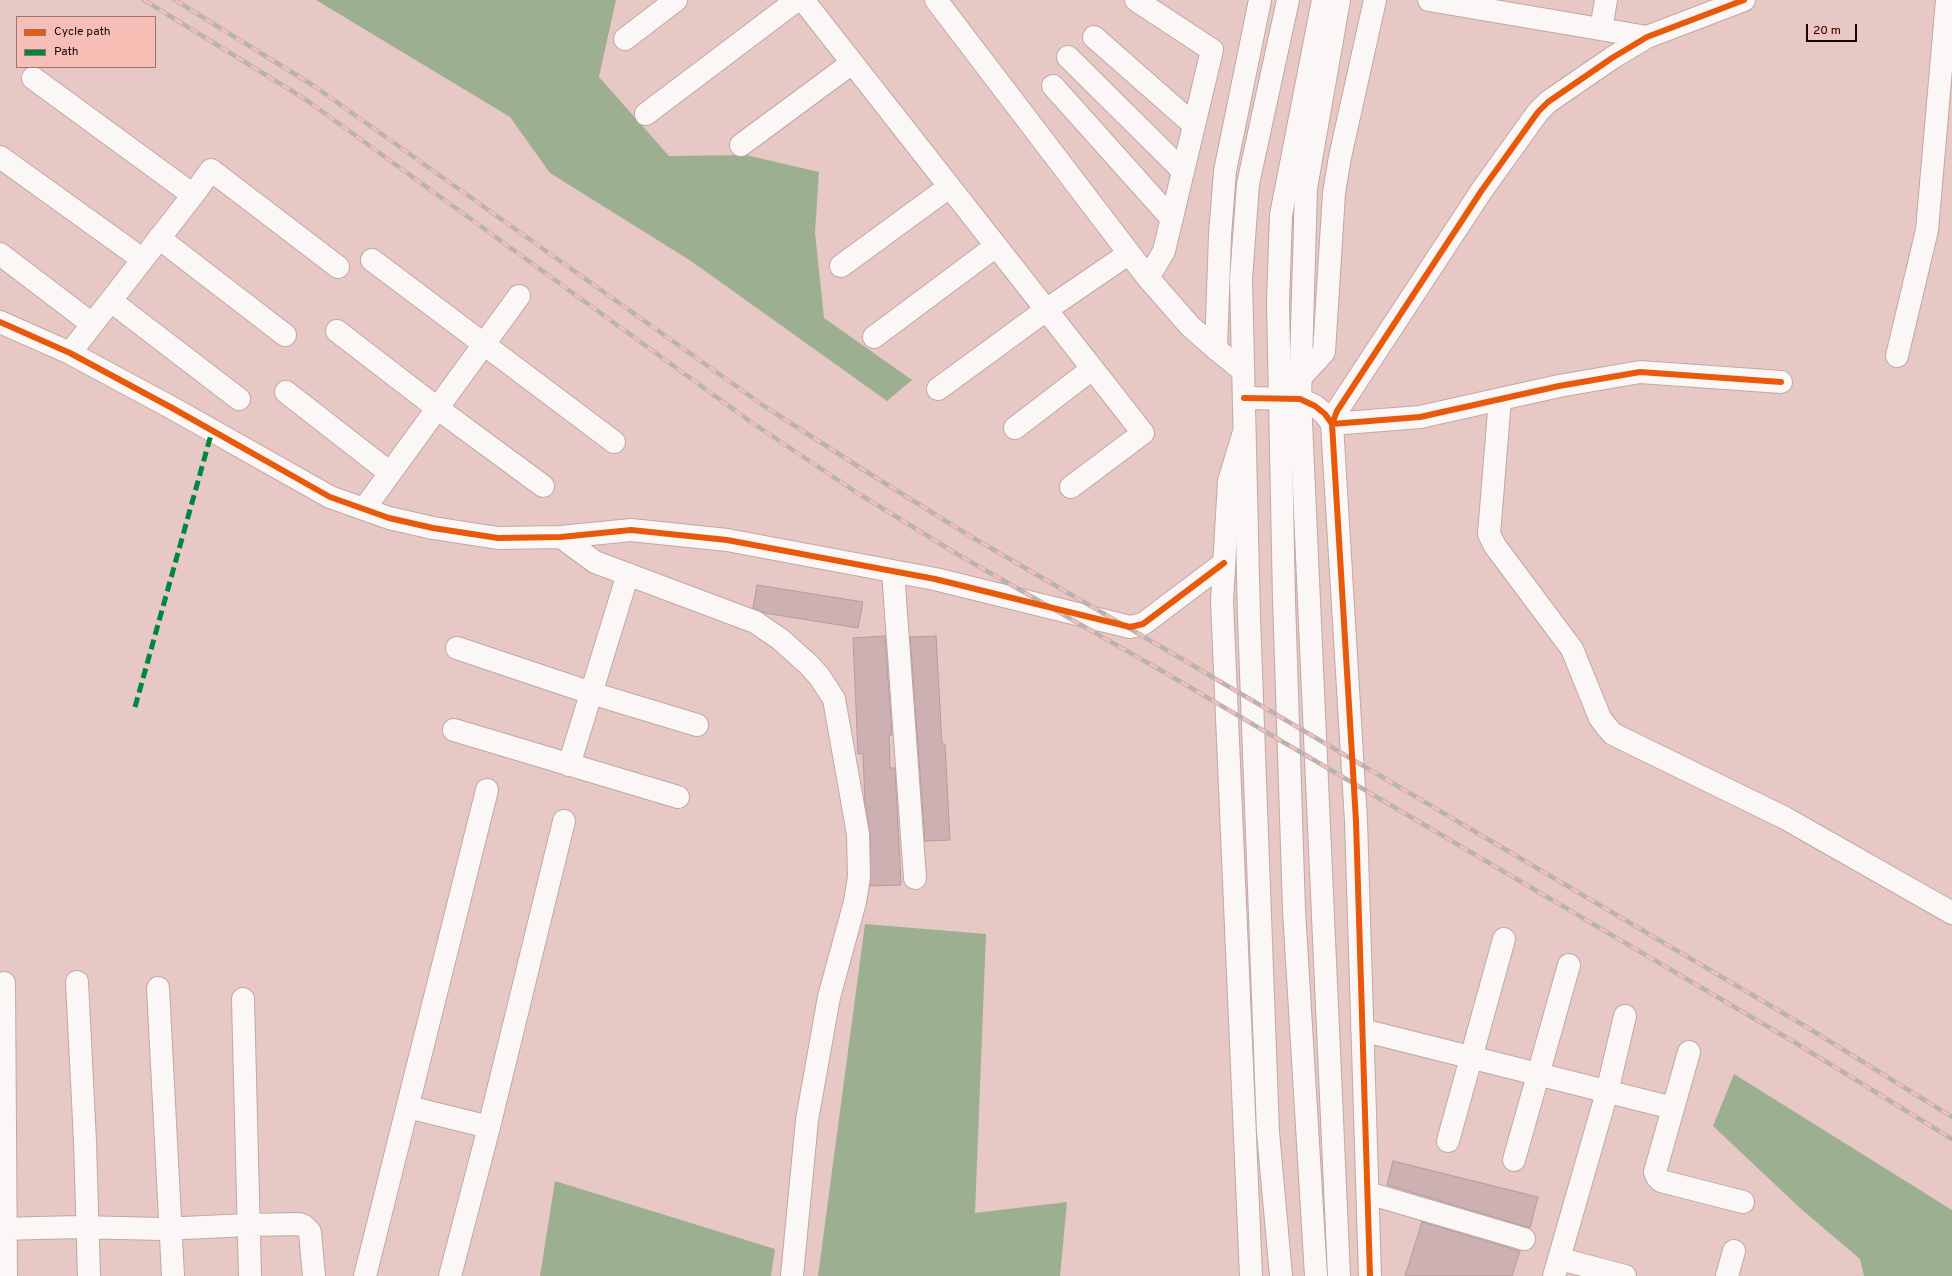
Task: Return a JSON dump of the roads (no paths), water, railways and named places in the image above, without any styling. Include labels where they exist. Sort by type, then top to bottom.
[{"type":"street","points":[[625,39],[676,0]]},
{"type":"street","points":[[646,114],[797,0]]},
{"type":"street","points":[[803,0],[1143,433],[1071,487]]},
{"type":"street","points":[[936,0],[1128,254],[1190,326],[1242,370]]},
{"type":"street","points":[[1136,0],[1212,50],[1164,251],[1148,278]]},
{"type":"street","points":[[1216,349],[1220,235],[1225,171],[1260,0]]},
{"type":"street","points":[[1281,1276],[1268,1132],[1249,618],[1241,279],[1248,184],[1288,0]]},
{"type":"street","points":[[1304,1276],[1284,911],[1287,393],[1269,230],[1272,200],[1309,0]]},
{"type":"street","points":[[1323,0],[1281,215],[1278,302],[1287,393],[1339,1276]]},
{"type":"street","points":[[1316,1276],[1294,910],[1282,541],[1287,393],[1306,188],[1339,0]]},
{"type":"street","points":[[1287,393],[1324,352],[1334,193],[1340,157],[1375,0]]},
{"type":"street","points":[[1428,0],[1512,7],[1601,29],[1647,37]]},
{"type":"street","points":[[1601,29],[1606,0]]},
{"type":"street","points":[[1370,1276],[1356,821],[1332,424],[1337,411],[1482,190],[1529,123],[1548,102],[1612,58],[1647,37],[1744,0]]},
{"type":"street","points":[[1897,356],[1927,230],[1947,43],[1946,0]]},
{"type":"street","points":[[1094,37],[1194,125]]},
{"type":"street","points":[[1068,57],[1183,171]]},
{"type":"street","points":[[741,145],[852,63]]},
{"type":"street","points":[[33,78],[193,195]]},
{"type":"street","points":[[1053,86],[1172,219]]},
{"type":"street","points":[[0,157],[142,259]]},
{"type":"street","points":[[70,353],[211,170],[338,267]]},
{"type":"street","points":[[841,266],[949,187]]},
{"type":"street","points":[[159,238],[285,335]]},
{"type":"street","points":[[874,337],[996,246]]},
{"type":"street","points":[[0,254],[92,324]]},
{"type":"street","points":[[938,389],[1046,310],[1128,254]]},
{"type":"street","points":[[372,260],[483,345],[614,442]]},
{"type":"street","points":[[364,509],[518,296]]},
{"type":"street","points":[[111,301],[240,399]]},
{"type":"street","points":[[0,322],[70,353],[174,409],[330,497],[389,518],[473,535],[498,538],[561,537],[631,530],[686,534],[765,546],[893,571],[969,587],[1130,627],[1143,624],[1224,563]]},
{"type":"street","points":[[337,331],[437,408],[543,486]]},
{"type":"street","points":[[1014,428],[1092,369]]},
{"type":"street","points":[[1332,424],[1420,417],[1559,386],[1640,372],[1781,382]]},
{"type":"street","points":[[286,392],[390,473]]},
{"type":"street","points":[[1244,398],[1287,393],[1315,406],[1332,424]]},
{"type":"street","points":[[1500,399],[1489,534],[1495,546],[1572,649],[1600,718],[1613,734],[1785,818],[1952,912]]},
{"type":"street","points":[[1245,430],[1229,481],[1222,601],[1251,1276]]},
{"type":"street","points":[[561,537],[589,559],[755,622],[769,630],[795,651],[816,672],[830,691],[836,707],[858,834],[859,877],[855,902],[828,1004],[810,1105],[798,1204],[792,1276]]},
{"type":"street","points":[[893,571],[915,878]]},
{"type":"street","points":[[569,765],[628,574]]},
{"type":"street","points":[[457,648],[591,693],[697,725]]},
{"type":"street","points":[[454,730],[678,797]]},
{"type":"street","points":[[365,1276],[487,790]]},
{"type":"street","points":[[450,1276],[489,1128],[564,821]]},
{"type":"street","points":[[1448,1141],[1470,1057],[1504,939]]},
{"type":"street","points":[[1514,1160],[1569,965]]},
{"type":"street","points":[[77,982],[85,1141],[89,1276]]},
{"type":"street","points":[[4,983],[3,1229],[6,1276]]},
{"type":"street","points":[[158,988],[173,1276]]},
{"type":"street","points":[[243,999],[250,1276]]},
{"type":"street","points":[[1625,1016],[1607,1092],[1557,1268],[1625,1276]]},
{"type":"street","points":[[1362,1030],[1673,1108]]},
{"type":"street","points":[[1689,1052],[1656,1172],[1657,1177],[1661,1181],[1743,1202]]},
{"type":"street","points":[[408,1107],[489,1128]]},
{"type":"street","points":[[1368,1193],[1524,1239]]},
{"type":"street","points":[[3,1229],[87,1227],[171,1229],[248,1224],[304,1226],[310,1232],[314,1276]]},
{"type":"street","points":[[1727,1276],[1734,1251]]},
{"type":"railway","points":[[144,0],[305,99],[751,422],[859,494],[957,554],[1169,675],[1794,1042],[1952,1139]]},
{"type":"railway","points":[[175,0],[314,86],[764,406],[870,474],[970,536],[1805,1026],[1952,1117]]}]
